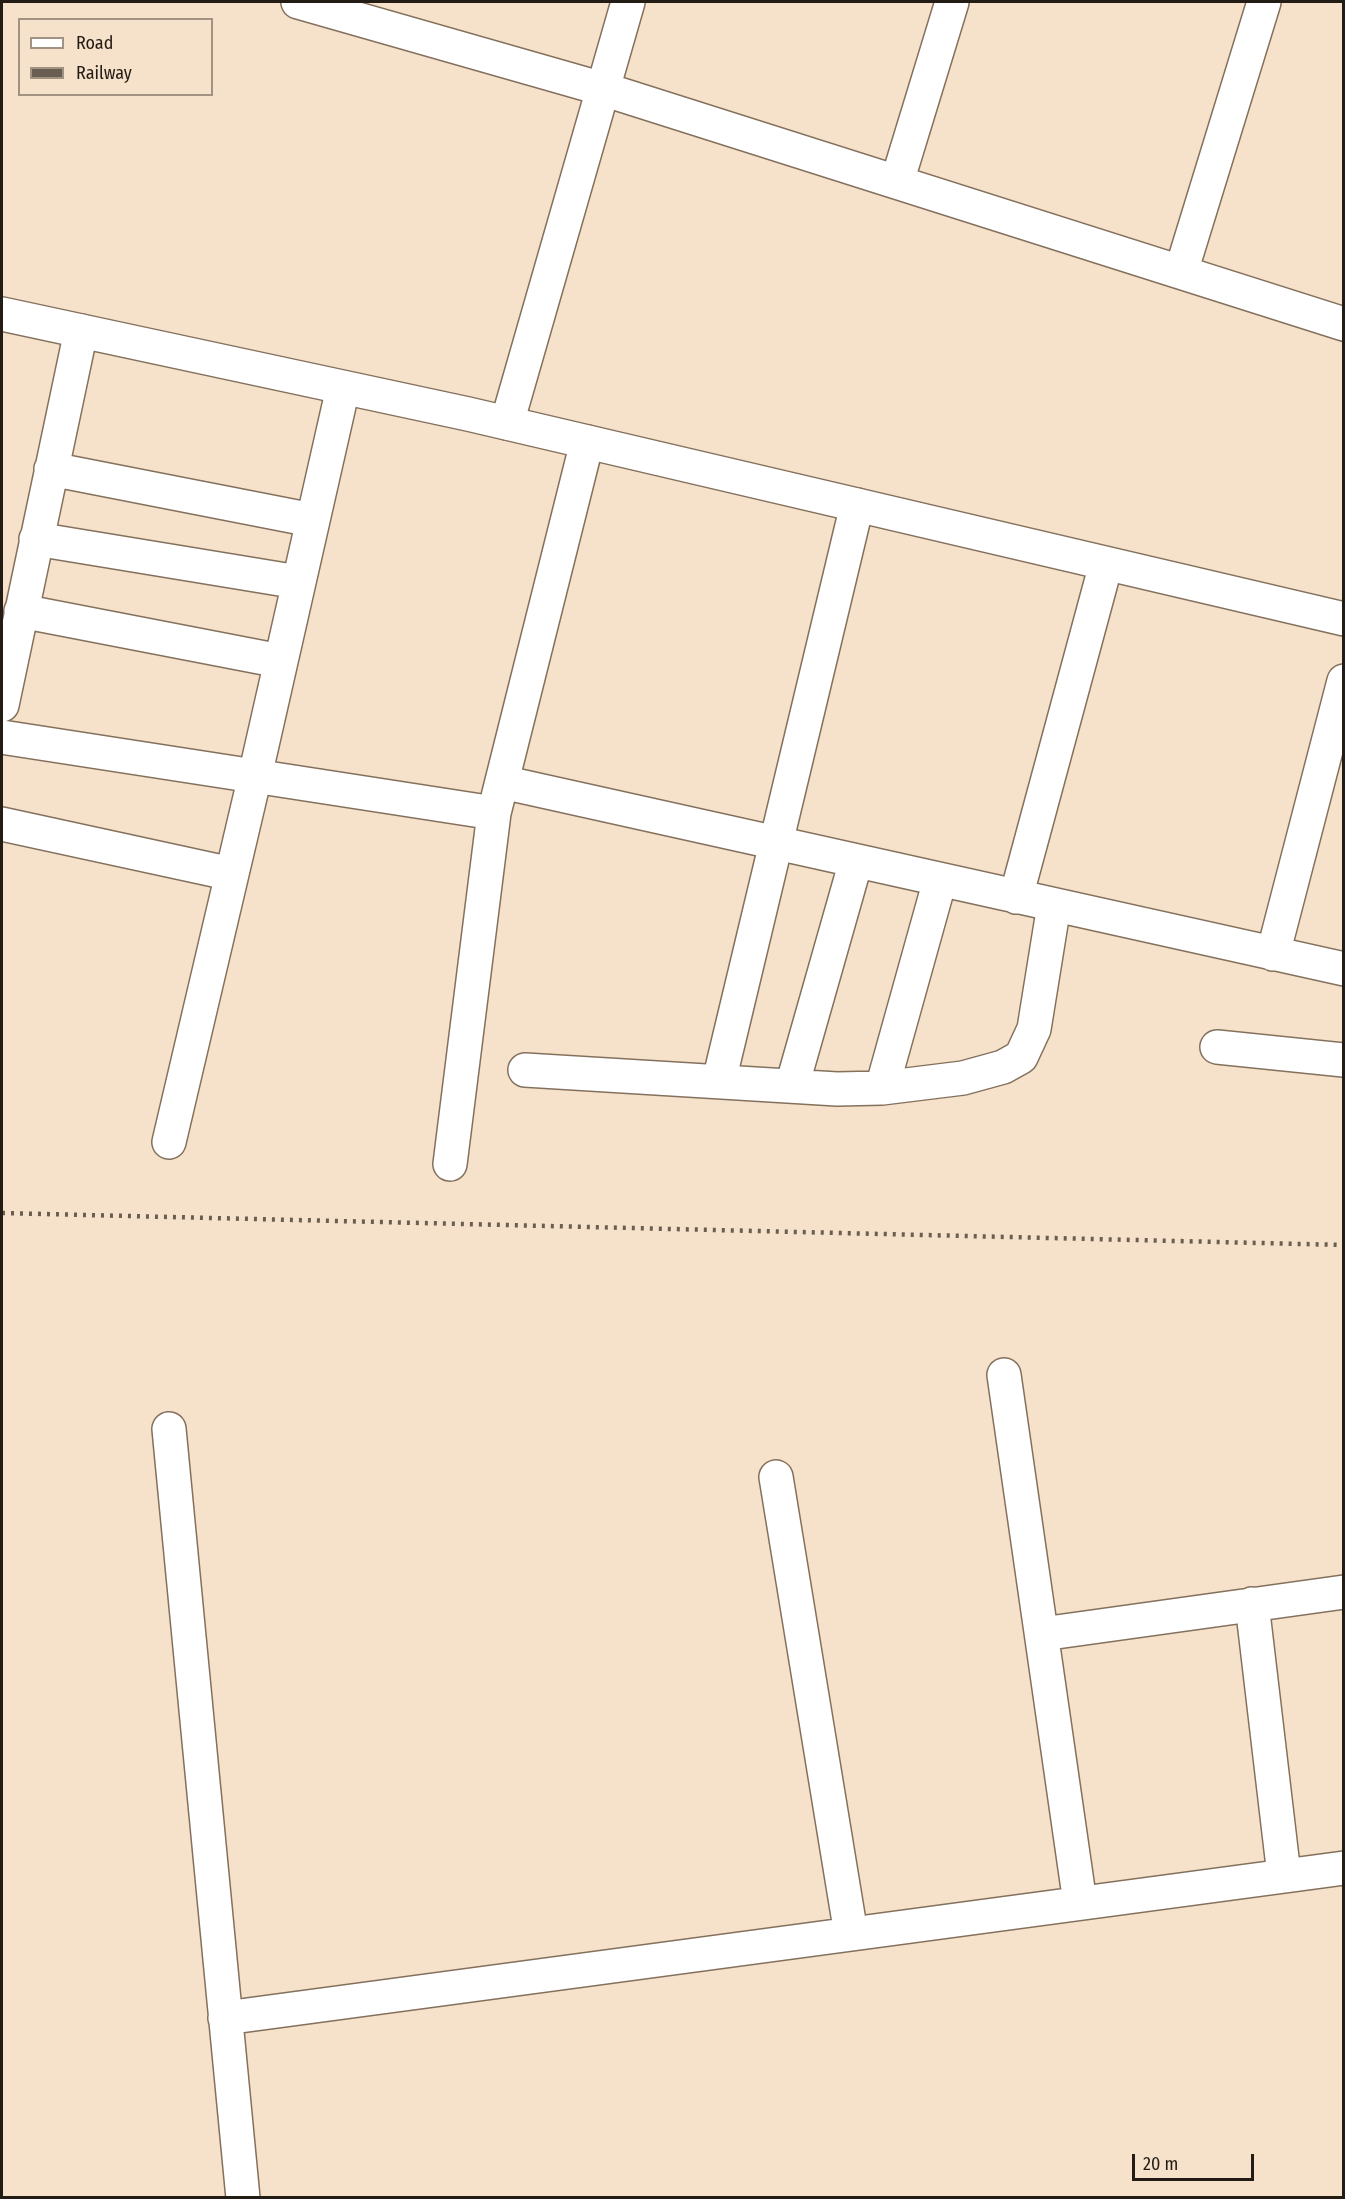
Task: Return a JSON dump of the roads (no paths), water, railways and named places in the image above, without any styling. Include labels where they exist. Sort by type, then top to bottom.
[{"type":"street","points":[[298,2],[603,89],[1344,324]]},
{"type":"street","points":[[507,423],[628,2]]},
{"type":"street","points":[[897,182],[952,2]]},
{"type":"street","points":[[1181,272],[1264,2]]},
{"type":"street","points":[[2,314],[507,423],[1344,619]]},
{"type":"street","points":[[2,705],[81,331]]},
{"type":"street","points":[[169,1142],[343,388]]},
{"type":"street","points":[[450,1164],[498,797],[587,442]]},
{"type":"street","points":[[51,469],[312,520]]},
{"type":"street","points":[[719,1081],[857,505]]},
{"type":"street","points":[[36,539],[298,582]]},
{"type":"street","points":[[1016,897],[1106,564]]},
{"type":"street","points":[[21,611],[280,661]]},
{"type":"street","points":[[1273,954],[1344,681]]},
{"type":"street","points":[[2,737],[255,776],[498,797],[777,843],[1344,969]]},
{"type":"street","points":[[2,824],[232,874]]},
{"type":"street","points":[[792,1086],[856,861]]},
{"type":"street","points":[[882,1088],[940,880]]},
{"type":"street","points":[[525,1070],[837,1089],[882,1088],[963,1078],[1003,1067],[1021,1057],[1034,1029],[1054,905]]},
{"type":"street","points":[[1217,1047],[1344,1060]]},
{"type":"street","points":[[1004,1375],[1080,1903]]},
{"type":"street","points":[[169,1428],[243,2198]]},
{"type":"street","points":[[776,1477],[850,1934]]},
{"type":"street","points":[[1042,1634],[1344,1592]]},
{"type":"street","points":[[1252,1604],[1284,1875]]},
{"type":"street","points":[[225,2018],[1344,1868]]},
{"type":"railway","points":[[2,1213],[1344,1245]]}]
